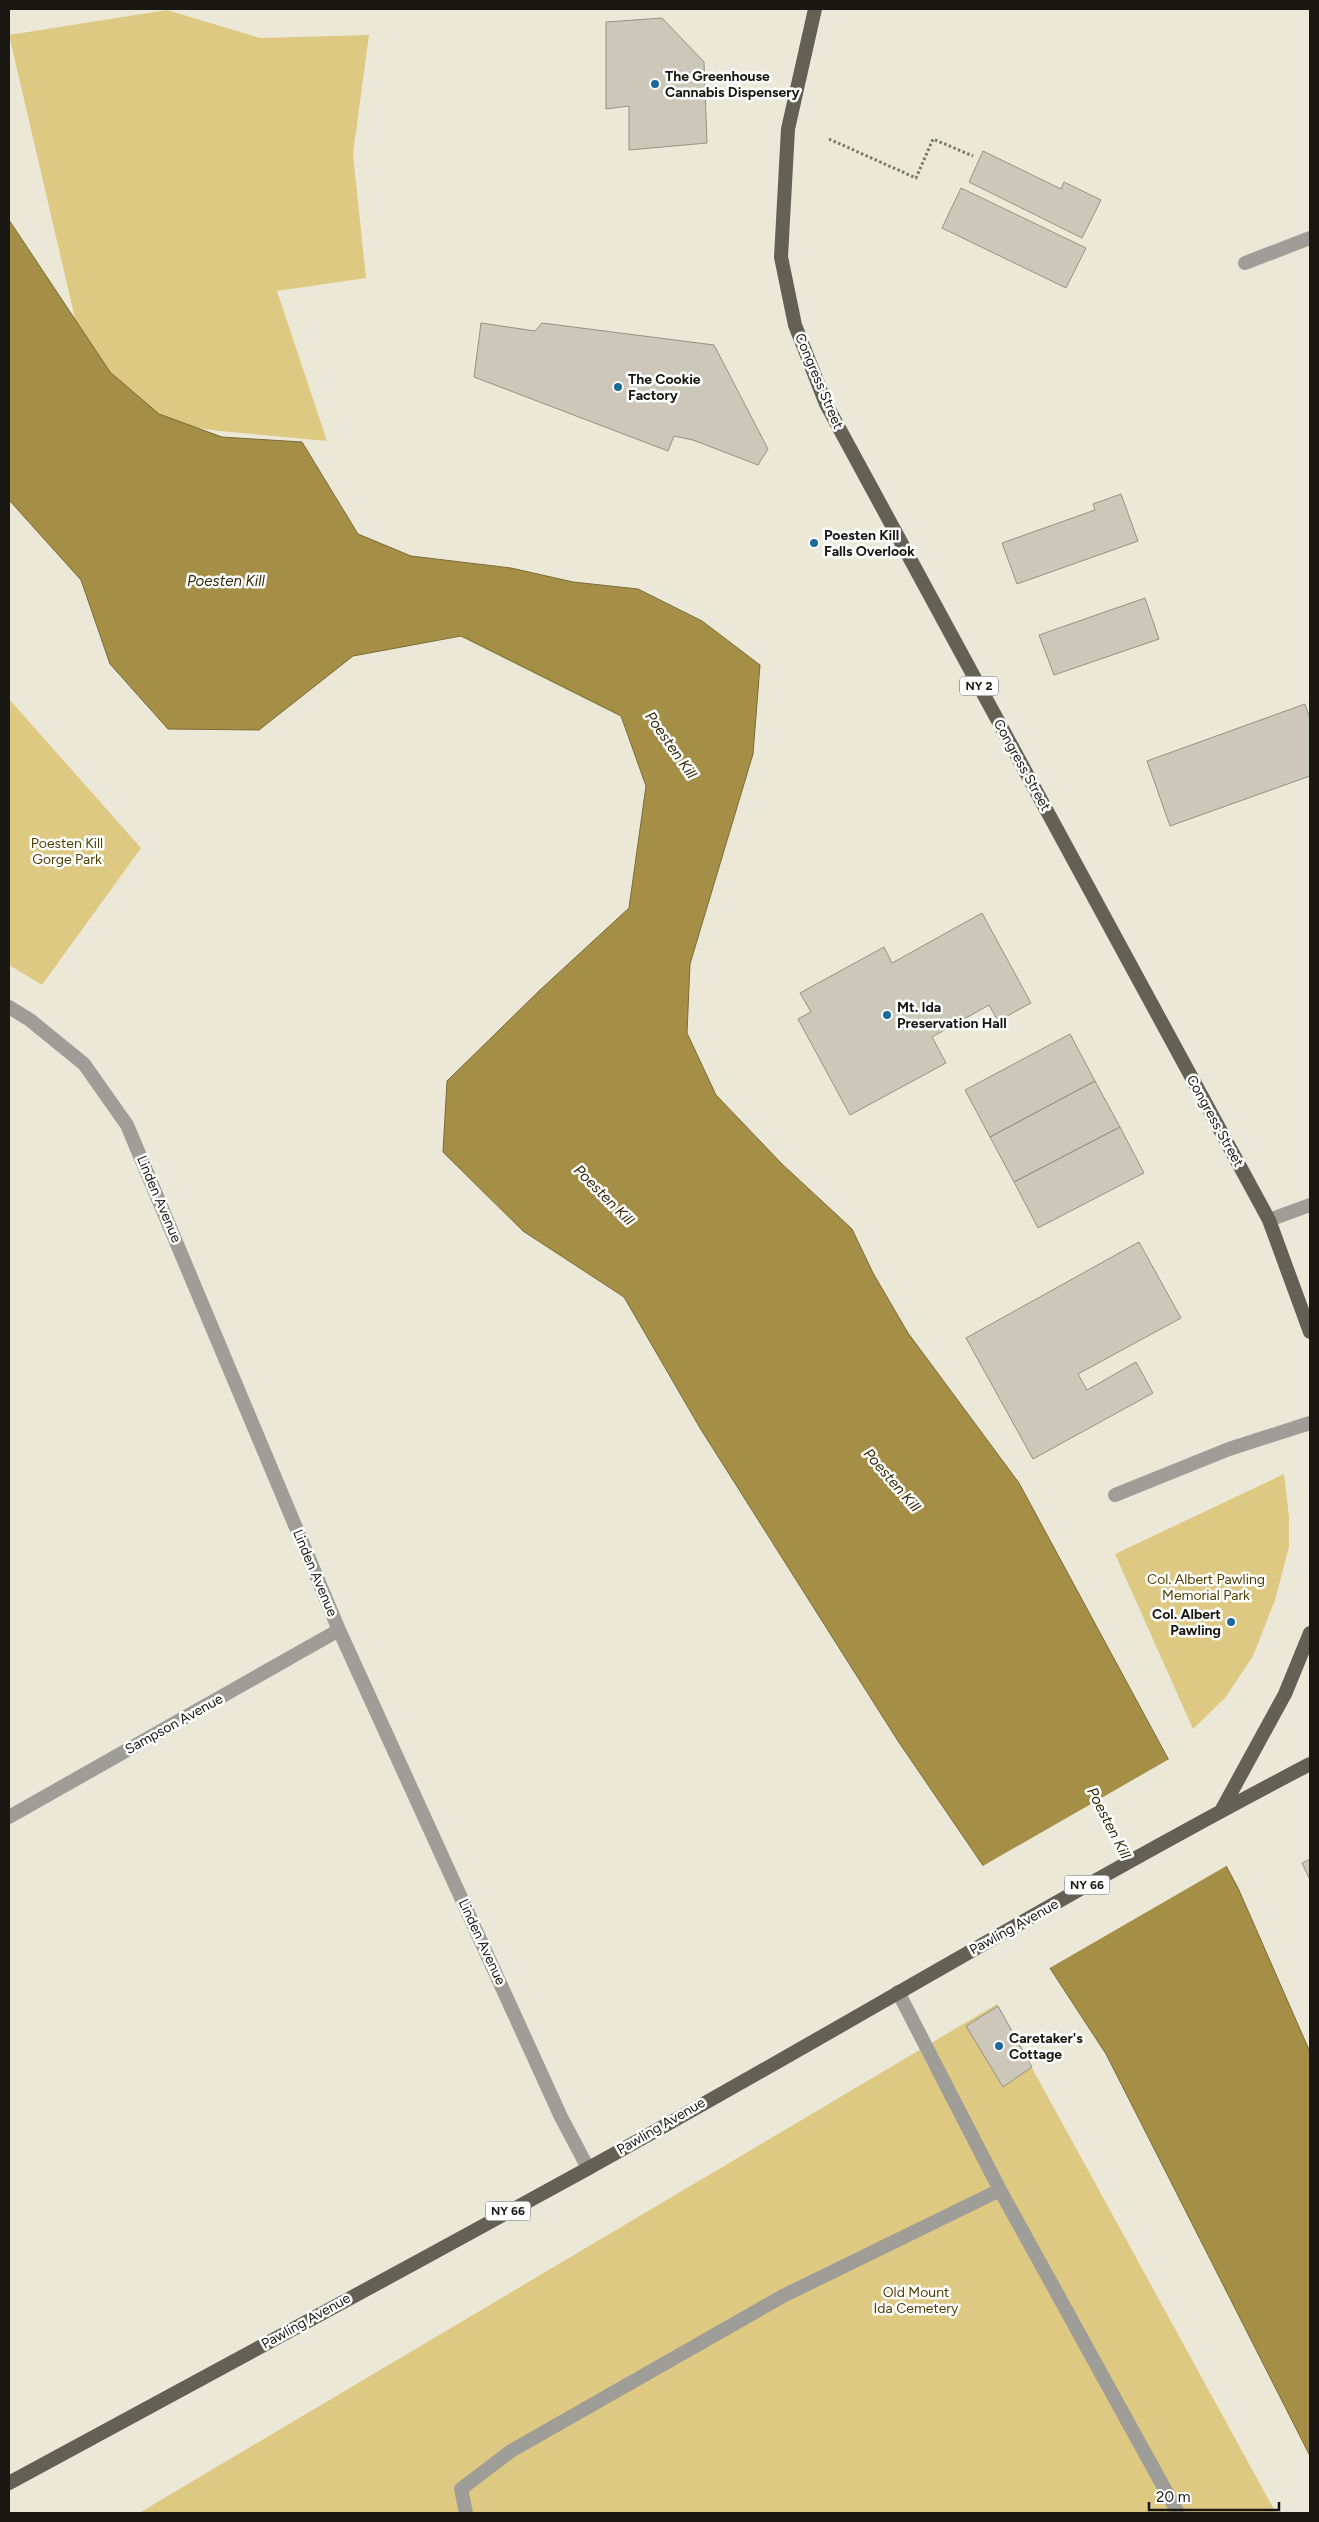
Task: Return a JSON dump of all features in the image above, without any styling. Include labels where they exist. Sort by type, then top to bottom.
[{"type":"main road","name":"Congress Street","points":[[815,9],[788,138],[781,257],[794,325],[826,404],[1270,1220],[1310,1332]]},
{"type":"main road","points":[[1220,1811],[1286,1694],[1310,1633]]},
{"type":"main road","name":"Pawling Avenue","points":[[9,2482],[588,2168],[1003,1932],[1220,1811],[1310,1764]]},
{"type":"street","points":[[1245,263],[1310,238]]},
{"type":"street","name":"Linden Avenue","points":[[9,1007],[30,1020],[84,1064],[128,1124],[339,1630],[562,2117],[588,2168]]},
{"type":"street","points":[[1270,1220],[1310,1205]]},
{"type":"street","points":[[1115,1496],[1229,1450],[1310,1423]]},
{"type":"street","name":"Sampson Avenue","points":[[9,1817],[339,1630]]},
{"type":"street","points":[[898,1992],[1000,2190],[1178,2513]]},
{"type":"street","points":[[466,2513],[461,2489],[511,2451],[783,2296],[1000,2190]]},
{"type":"path","points":[[830,139],[916,178],[933,139],[973,156]]},
{"type":"green space","points":[[167,10],[260,38],[369,35],[353,154],[366,278],[277,291],[327,441],[220,431],[104,415],[87,370],[9,35]]},
{"type":"green space","name":"Poesten Kill Gorge Park","points":[[9,699],[141,848],[42,985],[9,965]]},
{"type":"green space","name":"Col. Albert Pawling Memorial Park","points":[[1284,1474],[1289,1517],[1289,1547],[1275,1600],[1253,1656],[1225,1698],[1193,1729],[1115,1554]]},
{"type":"green space","name":"Old Mount Ida Cemetery","points":[[997,2004],[1276,2513],[139,2513]]},
{"type":"water","name":"Poesten Kill","points":[[9,220],[110,372],[159,414],[222,437],[302,442],[358,534],[411,556],[511,568],[573,582],[638,589],[702,621],[760,665],[753,754],[690,964],[687,1033],[716,1095],[782,1164],[852,1229],[873,1273],[908,1333],[1019,1483],[1238,1888],[1310,2052],[1310,2456],[1106,2054],[982,1864],[898,1741],[700,1428],[624,1297],[523,1231],[443,1152],[447,1081],[540,990],[629,908],[646,786],[621,716],[461,636],[353,656],[259,730],[168,729],[110,664],[81,580],[9,500]]},
{"type":"pier","points":[[1171,1758],[1228,1865],[1048,1969],[981,1867]]},
{"type":"building","name":"The Greenhouse Cannabis Dispensery","points":[[662,18],[704,62],[707,143],[629,150],[629,106],[606,109],[606,22]]},
{"type":"building","points":[[983,151],[1061,189],[1064,182],[1101,200],[1082,238],[969,182]]},
{"type":"building","points":[[961,188],[1086,248],[1066,288],[942,228]]},
{"type":"building","name":"The Cookie Factory","points":[[481,323],[535,331],[542,323],[714,345],[768,449],[758,465],[693,440],[674,436],[668,451],[474,377]]},
{"type":"building","points":[[1121,494],[1138,541],[1017,584],[1002,543],[1095,510],[1093,504]]},
{"type":"building","points":[[1145,598],[1159,639],[1054,675],[1039,635]]},
{"type":"building","points":[[1305,704],[1310,719],[1310,776],[1170,826],[1147,761]]},
{"type":"building","name":"Mt. Ida Preservation Hall","points":[[982,913],[1031,1003],[998,1021],[989,1005],[932,1037],[946,1063],[850,1115],[798,1019],[811,1012],[800,993],[884,947],[892,963]]},
{"type":"building","points":[[1070,1034],[1095,1081],[990,1137],[965,1090]]},
{"type":"building","points":[[1095,1081],[1120,1127],[1014,1182],[990,1137]]},
{"type":"building","points":[[1120,1127],[1144,1173],[1038,1228],[1014,1182]]},
{"type":"building","points":[[1139,1242],[1181,1318],[1078,1374],[1087,1390],[1136,1362],[1153,1393],[1033,1459],[966,1338]]},
{"type":"building","points":[[1310,1859],[1310,1880],[1302,1863]]},
{"type":"building","name":"Caretaker's Cottage","points":[[998,2006],[1032,2067],[1003,2087],[966,2026]]},
{"type":"place","name":"The Greenhouse Cannabis Dispensery","points":[[655,84]]},
{"type":"place","name":"The Cookie Factory","points":[[618,387]]},
{"type":"place","name":"Poesten Kill Falls Overlook","points":[[814,543]]},
{"type":"place","name":"Mt. Ida Preservation Hall","points":[[887,1015]]},
{"type":"place","name":"Col. Albert Pawling","points":[[1231,1622]]},
{"type":"place","name":"Caretaker's Cottage","points":[[999,2046]]}]
